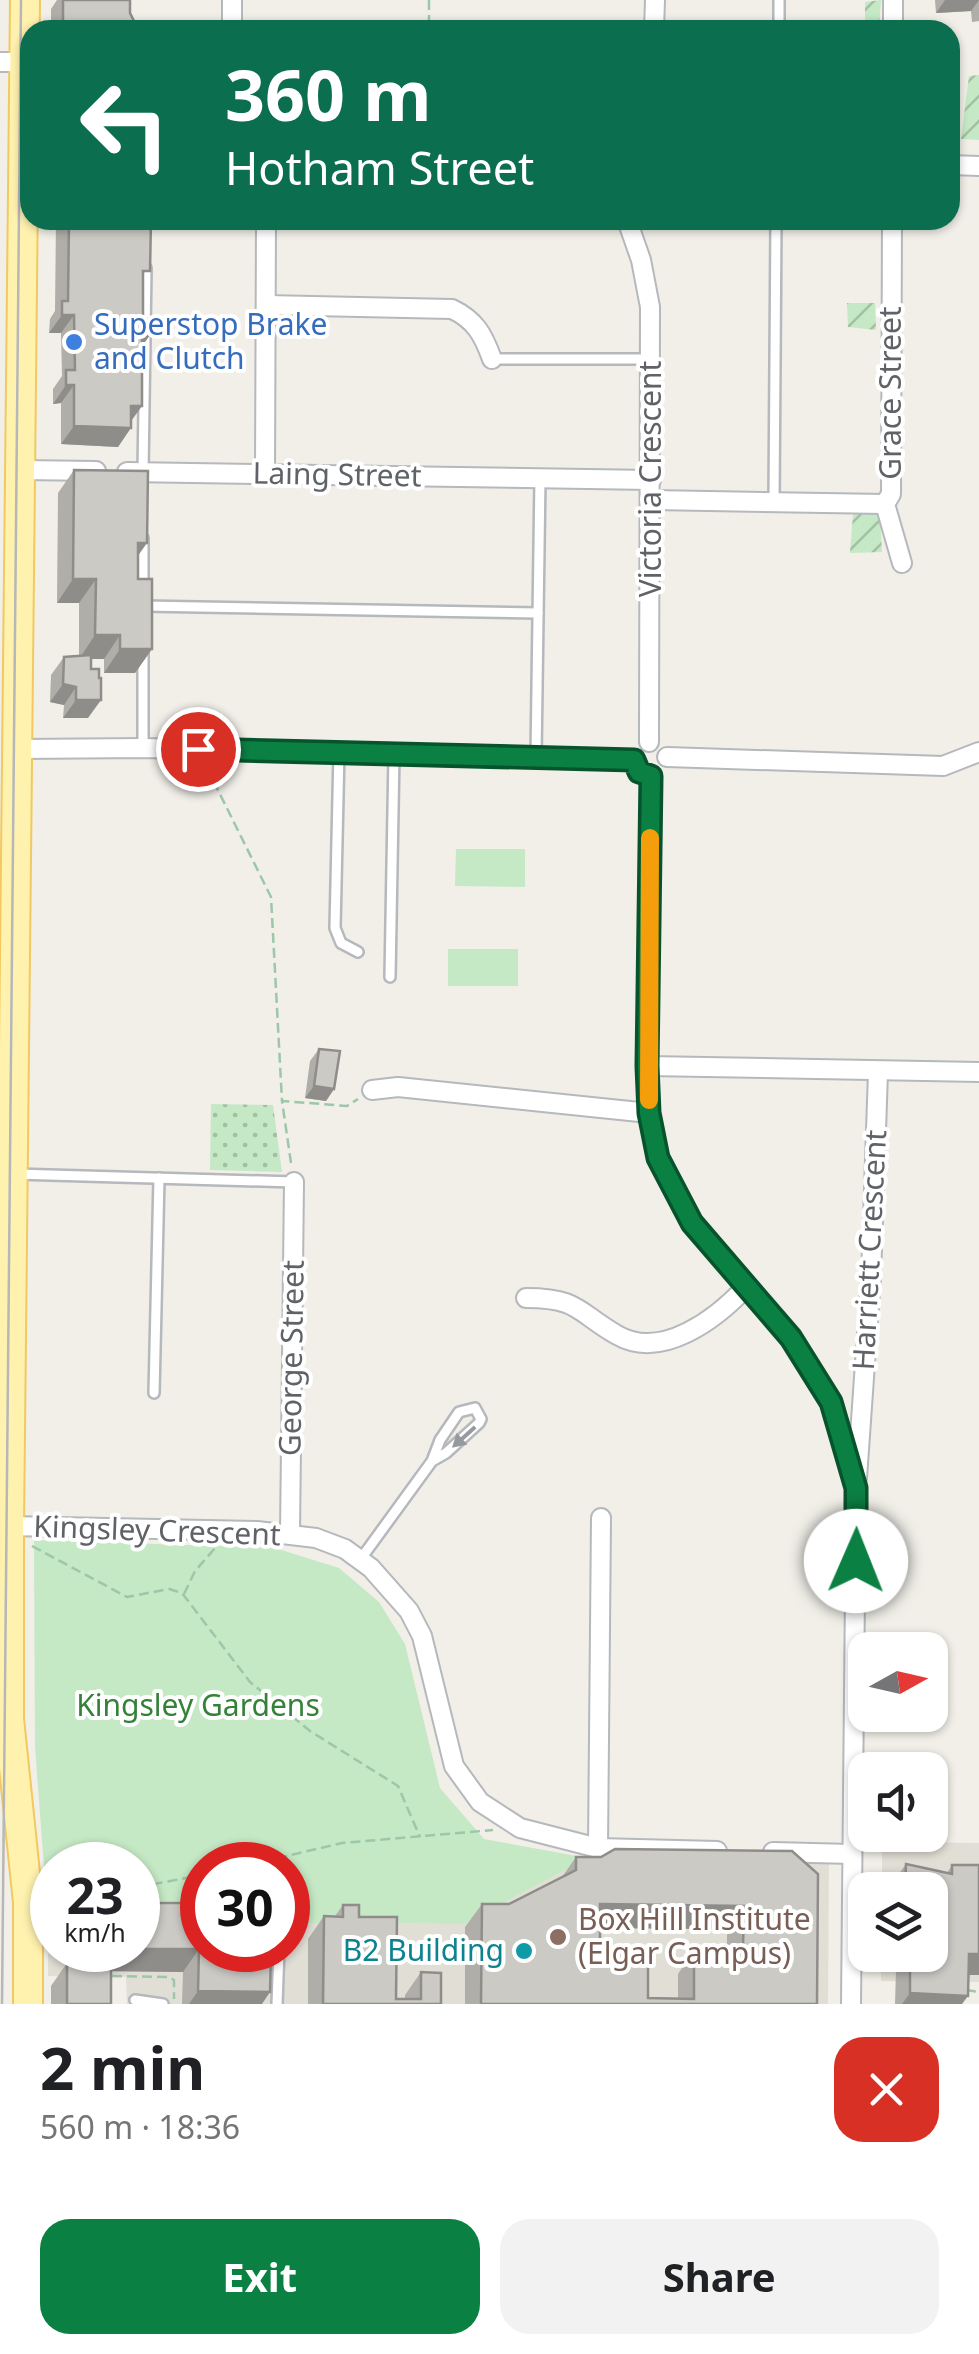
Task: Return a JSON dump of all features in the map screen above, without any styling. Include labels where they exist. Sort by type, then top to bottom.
[{"type":"main road","points":[[0,1813],[9,1720],[12,1174],[6,1118],[19,749],[22,470],[18,62]]},
{"type":"main road","points":[[9,1720],[28,1902],[28,2004]]},
{"type":"street","points":[[265,474],[266,230]]},
{"type":"street","name":"Victoria Crescent","points":[[631,230],[650,307],[652,359],[649,742]]},
{"type":"street","name":"Grace Street","points":[[892,230],[891,494],[885,504],[902,563]]},
{"type":"street","points":[[266,305],[452,308],[469,317],[482,332],[492,358]]},
{"type":"street","name":"Laing Street","points":[[22,470],[144,481],[265,474],[651,480]]},
{"type":"street","points":[[652,500],[885,504]]},
{"type":"street","points":[[649,742],[662,746],[668,758],[663,770],[651,776],[639,772],[634,760],[638,748],[649,742]]},
{"type":"street","points":[[19,749],[143,748],[634,760]]},
{"type":"street","points":[[668,758],[944,766],[979,752]]},
{"type":"street","points":[[651,776],[647,1066],[649,1113],[658,1158],[692,1223],[791,1338],[831,1402],[856,1488],[850,2004]]},
{"type":"street","points":[[647,1066],[979,1072]]},
{"type":"street","name":"Harriett Crescent","points":[[856,1488],[871,1277],[878,1072]]},
{"type":"street","points":[[372,1090],[398,1087],[649,1113]]},
{"type":"street","name":"George Street","points":[[290,1534],[294,1182]]},
{"type":"street","points":[[526,1298],[571,1304],[627,1340],[659,1341],[694,1329],[719,1314],[746,1286]]},
{"type":"street","points":[[598,1848],[601,1518]]},
{"type":"street","name":"Kingsley Crescent","points":[[9,1526],[231,1530],[290,1534],[330,1544],[360,1560],[409,1611],[422,1636],[454,1766],[480,1802],[520,1828],[598,1848],[735,1851]]},
{"type":"street","points":[[754,1852],[852,1854]]},
{"type":"lane","points":[[774,502],[776,230]]},
{"type":"lane","points":[[144,481],[146,259]]},
{"type":"lane","points":[[492,358],[652,359]]},
{"type":"lane","points":[[536,757],[540,478]]},
{"type":"lane","points":[[143,624],[144,530]]},
{"type":"lane","points":[[143,606],[538,613]]},
{"type":"lane","points":[[143,642],[143,748]]},
{"type":"lane","points":[[339,752],[336,936],[358,952]]},
{"type":"lane","points":[[390,977],[394,754]]},
{"type":"lane","points":[[12,1174],[294,1182]]},
{"type":"lane","points":[[154,1393],[160,1178]]},
{"type":"lane","points":[[360,1560],[432,1461],[479,1423],[481,1418],[475,1408],[460,1412],[440,1440],[432,1461]]},
{"type":"lane","points":[[277,2004],[278,1972]]},
{"type":"lane","points":[[134,2000],[163,2004]]},
{"type":"path","points":[[198,749],[271,898],[282,1101],[294,1182]]},
{"type":"path","points":[[282,1101],[348,1106],[372,1090]]},
{"type":"path","points":[[184,1595],[195,1571],[231,1530]]},
{"type":"path","points":[[32,1546],[127,1597],[169,1589],[184,1595],[250,1682],[310,1731],[398,1786],[420,1838]]},
{"type":"path","points":[[310,1850],[342,1843],[520,1828]]},
{"type":"path","points":[[102,1976],[168,1977],[174,1980],[174,2004]]},
{"type":"path","points":[[954,1988],[979,1992]]},
{"type":"shaded area","name":"Box Hill Institute (Elgar Campus)","points":[[948,1843],[979,1843],[979,1982],[881,1981],[881,1972],[948,1972],[948,1872],[882,1872],[882,1852],[948,1852]]},
{"type":"shaded area","name":"Box Hill Institute (Elgar Campus)","points":[[588,1858],[829,1860],[828,2004],[127,2004],[126,1977],[48,1976],[48,1972],[160,1972],[160,1950],[180,1950],[180,1972],[310,1972],[310,1923],[464,1924]]},
{"type":"green space","points":[[881,0],[880,20],[865,20],[865,2]]},
{"type":"green space","points":[[979,75],[979,140],[961,139],[969,76]]},
{"type":"green space","points":[[847,303],[875,303],[876,330],[848,327]]},
{"type":"green space","points":[[853,514],[880,514],[882,552],[850,553]]},
{"type":"green space","points":[[456,849],[525,849],[525,887],[455,886]]},
{"type":"green space","points":[[448,949],[518,949],[518,986],[448,986]]},
{"type":"green space","points":[[211,1104],[273,1105],[282,1172],[210,1170]]},
{"type":"green space","name":"Kingsley Gardens","points":[[34,1540],[275,1548],[339,1568],[379,1602],[405,1644],[440,1788],[484,1839],[588,1858],[464,1924],[310,1923],[310,1842],[180,1842],[180,1922],[160,1921],[160,1842],[42,1842],[35,1747]]},
{"type":"building","points":[[63,0],[130,0],[134,20],[63,20]]},
{"type":"building","points":[[69,230],[151,230],[150,271],[143,271],[143,319],[150,319],[150,335],[142,335],[142,406],[131,406],[131,428],[74,426],[74,385],[66,385],[66,370],[75,370],[74,315],[62,315],[62,301],[68,301]]},
{"type":"building","points":[[74,470],[148,471],[147,543],[138,543],[138,579],[152,579],[152,649],[120,649],[120,635],[95,635],[96,579],[73,579]]},
{"type":"building","points":[[91,655],[91,669],[99,669],[101,678],[101,700],[76,700],[76,687],[63,684],[64,657]]},
{"type":"building","points":[[319,1049],[340,1051],[334,1089],[314,1086]]},
{"type":"building","points":[[615,1849],[792,1851],[818,1874],[817,2004],[481,2004],[482,1904],[509,1904],[576,1870],[576,1857],[601,1857]],"holes":[[[600,1904],[744,1906],[743,1948],[694,1950],[694,1999],[648,1998],[648,1950],[600,1950]]]},
{"type":"building","points":[[906,1864],[943,1872],[906,1872]]},
{"type":"building","points":[[952,1865],[979,1865],[979,1954],[969,1954],[968,1996],[910,1993],[910,1972],[948,1972],[948,1873],[952,1874]]},
{"type":"building","points":[[160,1903],[180,1903],[180,1949],[160,1949]]},
{"type":"building","points":[[343,1905],[359,1905],[359,1917],[397,1917],[396,1999],[421,1999],[421,1972],[441,1973],[441,2004],[323,2004],[324,1916],[343,1917]]},
{"type":"building","points":[[67,1972],[111,1972],[111,2004],[67,2004]]},
{"type":"building","points":[[198,1972],[270,1972],[270,1992],[198,1991]]},
{"type":"tram line","points":[[21,0],[21,20]]},
{"type":"tram line","points":[[2,2004],[20,105]]},
{"type":"slow traffic","points":[[649,1100],[650,838]]},
{"type":"place","name":"Superstop Brake and Clutch","points":[[74,342]]},
{"type":"place","name":"Box Hill Institute (Elgar Campus)","points":[[558,1937]]},
{"type":"place","name":"B2 Building","points":[[524,1951]]},
{"type":"route","points":[[198,749],[634,760],[639,772],[651,776],[647,1066],[649,1113],[658,1158],[692,1223],[791,1338],[831,1402],[856,1488],[856,1561]]}]
